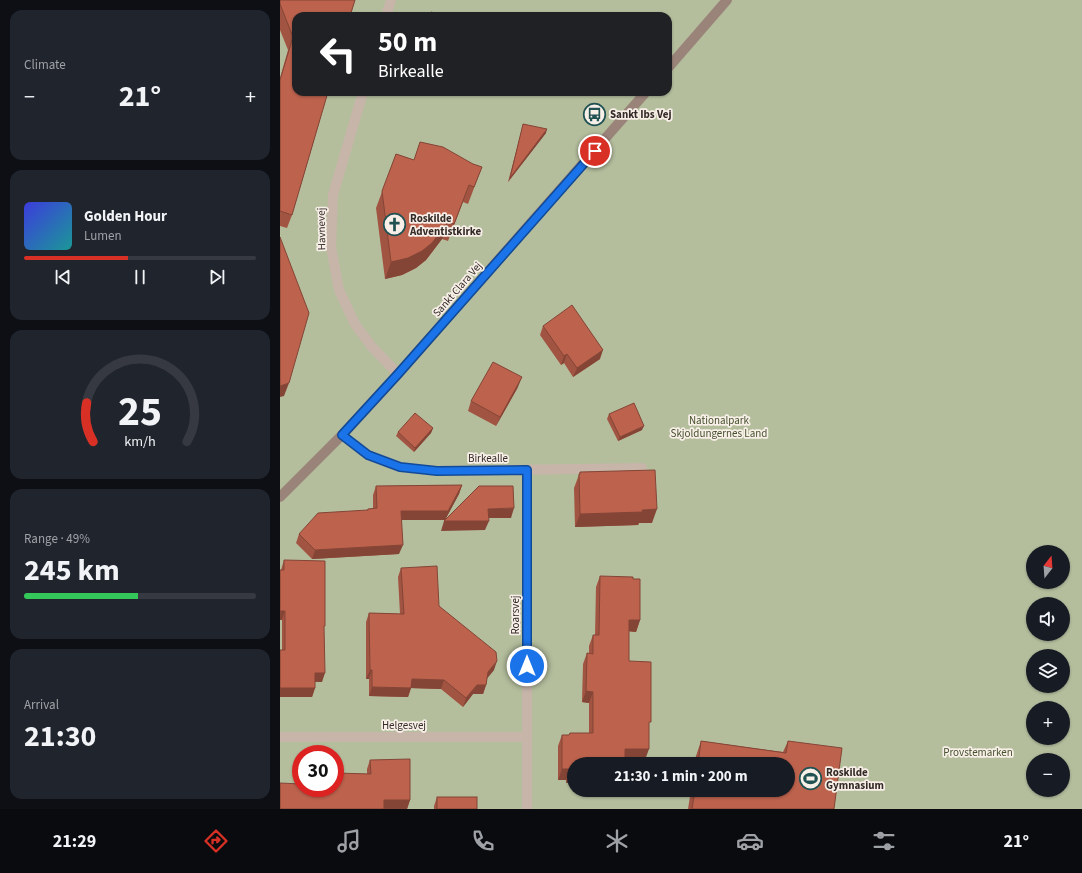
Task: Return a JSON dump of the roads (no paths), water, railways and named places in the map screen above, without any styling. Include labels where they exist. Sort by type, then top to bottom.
[{"type":"main road","points":[[672,63],[727,0]]},
{"type":"main road","name":"Sankt Clara Vej","points":[[280,497],[342,435],[398,374],[642,96]]},
{"type":"street","points":[[387,12],[391,0]]},
{"type":"street","name":"Havnevej","points":[[362,96],[333,195],[331,247],[340,290],[356,324],[372,347],[398,374]]},
{"type":"street","name":"Birkealle","points":[[342,435],[368,455],[400,467],[437,471],[642,468]]},
{"type":"street","name":"Roarsvej","points":[[527,470],[527,809]]},
{"type":"street","name":"Helgesvej","points":[[280,737],[527,737]]},
{"type":"place","name":"Sankt Ibs Vej","points":[[594,114]]},
{"type":"place","name":"Roskilde Adventistkirke","points":[[395,224]]},
{"type":"place","name":"Roskilde Gymnasium","points":[[811,778]]},
{"type":"park label","name":"Nationalpark Skjoldungernes Land","points":[[719,426]]},
{"type":"park label","name":"Provstemarken","points":[[978,752]]}]
